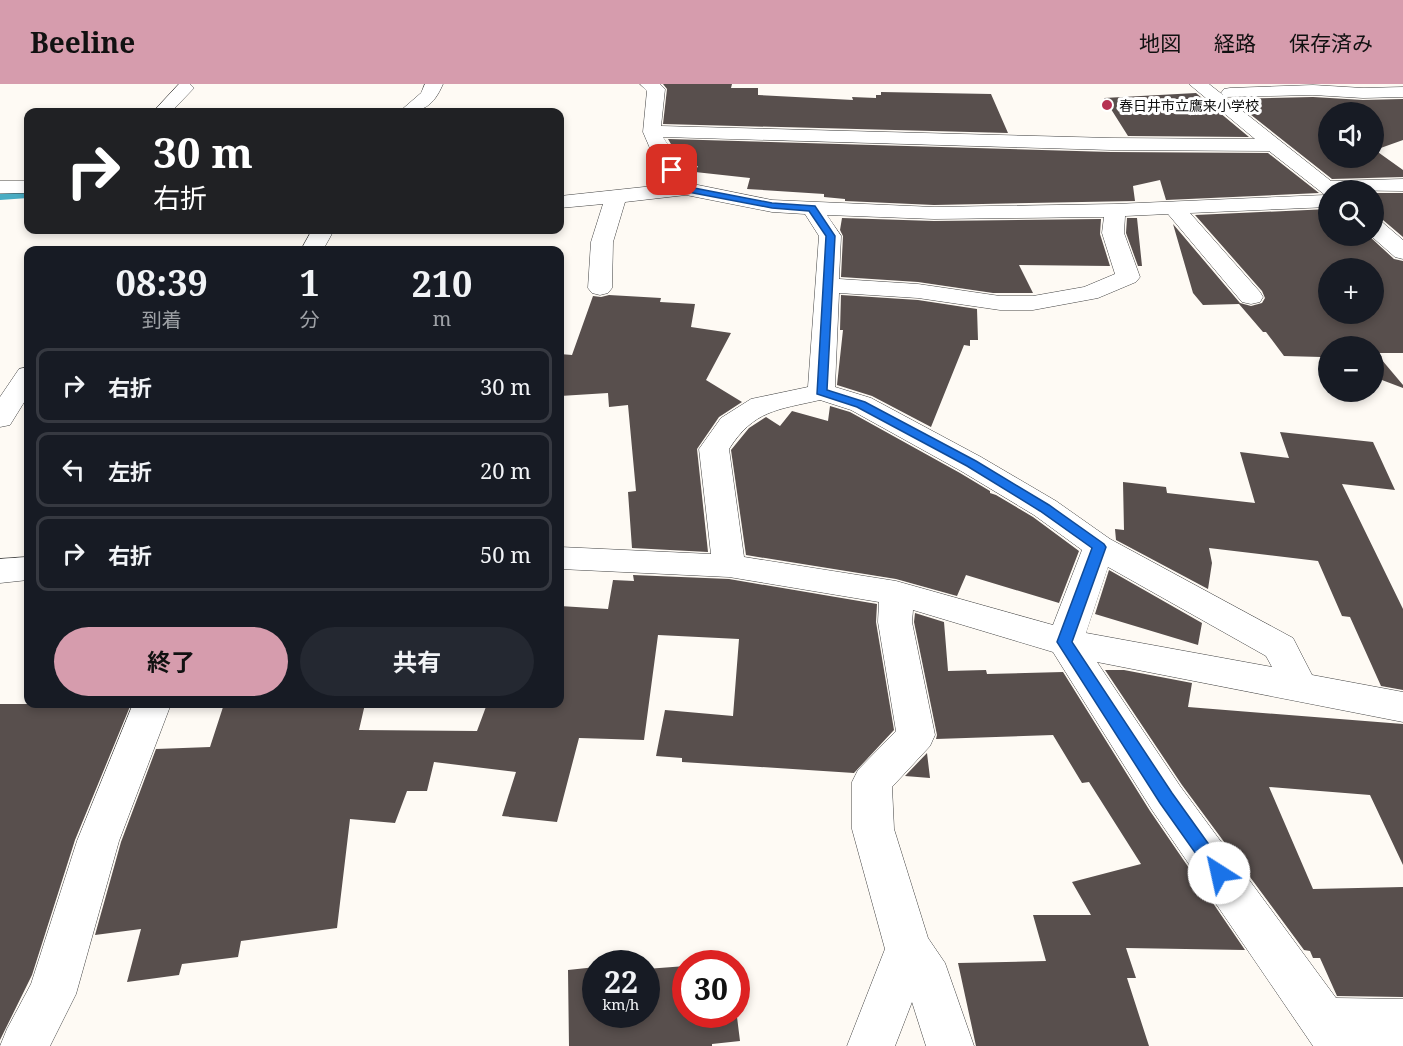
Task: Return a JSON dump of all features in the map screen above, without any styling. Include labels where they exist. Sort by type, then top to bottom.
[{"type":"street","points":[[413,108],[429,96],[434,84]]},
{"type":"street","points":[[650,84],[656,89],[657,98],[652,131],[672,170],[686,189]]},
{"type":"street","points":[[1198,84],[1318,184]]},
{"type":"street","points":[[166,108],[185,87]]},
{"type":"street","points":[[1230,93],[1310,87],[1363,93],[1403,92]]},
{"type":"street","points":[[652,131],[1099,144],[1273,145]]},
{"type":"street","points":[[1384,188],[1403,186]]},
{"type":"street","points":[[0,187],[24,187]]},
{"type":"street","points":[[564,201],[686,189],[772,206],[934,213],[1115,210],[1318,194]]},
{"type":"street","points":[[600,288],[602,242],[616,196]]},
{"type":"street","points":[[1173,207],[1251,297]]},
{"type":"street","points":[[812,208],[830,236],[821,392]]},
{"type":"street","points":[[827,285],[918,291],[1000,303],[1033,303],[1090,293],[1128,278],[1113,233],[1115,210]]},
{"type":"street","points":[[1384,236],[1403,252]]},
{"type":"street","points":[[0,419],[24,381]]},
{"type":"street","points":[[729,566],[714,449],[731,424],[761,405],[821,392],[861,404],[971,464],[1045,508],[1099,547],[1280,646],[1300,687]]},
{"type":"street","points":[[1065,642],[1099,547]]},
{"type":"street","points":[[564,558],[729,566],[896,593],[1065,642],[1403,707]]},
{"type":"street","points":[[0,571],[24,569]]},
{"type":"street","points":[[896,593],[895,622],[916,735],[872,782],[873,829],[908,949],[928,979],[950,1046]]},
{"type":"street","points":[[1065,642],[1166,798],[1334,1034],[1361,1021],[1403,1023]]},
{"type":"street","points":[[24,1046],[52,994],[98,841],[150,708]]},
{"type":"street","points":[[871,1046],[908,949]]},
{"type":"building","points":[[663,84],[732,84],[731,88],[758,88],[758,95],[853,100],[852,97],[876,98],[876,95],[881,95],[881,92],[991,94],[1008,133],[663,124],[667,89]]},
{"type":"building","points":[[1196,93],[1249,137],[1128,136],[1104,98]]},
{"type":"building","points":[[1313,97],[1363,100],[1403,99],[1403,140],[1384,147],[1384,102],[1318,102],[1318,168],[1231,99]]},
{"type":"building","points":[[668,139],[1111,152],[1268,153],[1318,193],[1166,200],[1160,180],[1133,186],[1135,201],[934,205],[845,201],[845,199],[824,197],[824,194],[747,189],[750,178],[695,172],[698,166],[683,165]]},
{"type":"building","points":[[1384,156],[1403,170],[1403,177],[1332,179],[1318,168],[1384,168]]},
{"type":"building","points":[[1384,193],[1403,193],[1403,237],[1384,221]]},
{"type":"building","points":[[1318,209],[1318,246],[1380,246],[1394,259],[1403,261],[1403,353],[1384,353],[1384,336],[1318,336],[1318,357],[1284,356],[1266,332],[1263,332],[1239,304],[1203,305],[1193,293],[1173,224],[1240,303],[1251,306],[1262,303],[1265,298],[1262,291],[1195,215]]},
{"type":"building","points":[[842,218],[934,221],[1101,219],[1100,234],[1110,266],[1019,265],[1033,293],[993,293],[918,282],[841,277]]},
{"type":"building","points":[[1127,218],[1137,218],[1142,266],[1138,266],[1126,233]]},
{"type":"building","points":[[609,295],[661,298],[660,302],[695,304],[691,327],[731,333],[706,380],[742,402],[719,417],[697,449],[708,552],[632,548],[628,492],[636,491],[628,405],[609,407],[608,393],[564,396],[564,354],[572,355],[593,296]]},
{"type":"building","points":[[841,295],[918,300],[977,309],[978,340],[970,340],[970,346],[964,345],[931,427],[872,396],[837,385],[843,330],[840,330]]},
{"type":"building","points":[[1384,362],[1403,385],[1403,388],[1384,381]]},
{"type":"building","points":[[830,406],[850,412],[960,473],[1033,517],[1079,551],[1059,603],[966,575],[957,596],[896,579],[746,555],[731,450],[749,428],[766,417],[780,426],[792,411],[828,421]]},
{"type":"building","points":[[1280,432],[1373,442],[1395,490],[1342,484],[1403,609],[1403,690],[1381,686],[1350,617],[1342,616],[1318,561],[1209,548],[1212,563],[1208,589],[1116,540],[1115,529],[1124,530],[1123,482],[1166,487],[1167,493],[1255,503],[1240,452],[1289,458]]},
{"type":"building","points":[[1109,570],[1202,623],[1198,645],[1095,614]]},
{"type":"building","points":[[633,575],[729,579],[877,604],[876,622],[894,730],[854,773],[682,762],[682,758],[656,756],[665,710],[733,716],[739,639],[658,635],[644,740],[579,738],[557,822],[502,816],[516,772],[434,762],[427,791],[407,791],[395,823],[350,819],[337,928],[241,941],[238,957],[182,964],[179,975],[127,982],[141,929],[95,935],[121,842],[156,749],[210,747],[223,708],[364,708],[359,730],[477,731],[486,708],[564,708],[564,606],[608,609],[613,580],[634,581]]},
{"type":"building","points":[[915,613],[944,622],[948,671],[986,670],[987,674],[1063,672],[1150,811],[1245,950],[1126,948],[1136,978],[1127,978],[1149,1046],[976,1046],[958,963],[1046,961],[1033,915],[1091,915],[1072,882],[1141,864],[1089,782],[1082,783],[1053,735],[936,739],[914,622]]},
{"type":"building","points":[[1105,670],[1124,670],[1192,683],[1188,707],[1403,724],[1403,865],[1370,795],[1269,787],[1313,889],[1403,887],[1403,997],[1337,996],[1320,958],[1313,958],[1310,951],[1304,950],[1182,785]]},
{"type":"building","points":[[0,704],[24,704],[24,708],[129,708],[75,840],[32,975],[0,1040]]},
{"type":"building","points":[[927,753],[930,778],[905,776]]},
{"type":"building","points":[[672,967],[672,1028],[738,1028],[740,1041],[712,1044],[712,1046],[569,1046],[568,970],[582,968],[582,1028],[660,1028],[660,968]]},
{"type":"waterway","points":[[0,197],[24,195]]},
{"type":"place","name":"春日井市立鷹来小学校","points":[[1107,105]]},
{"type":"route","points":[[672,170],[686,189],[772,206],[812,208],[830,236],[821,392],[861,404],[971,464],[1045,508],[1099,547],[1065,642],[1166,798],[1219,873]]}]
